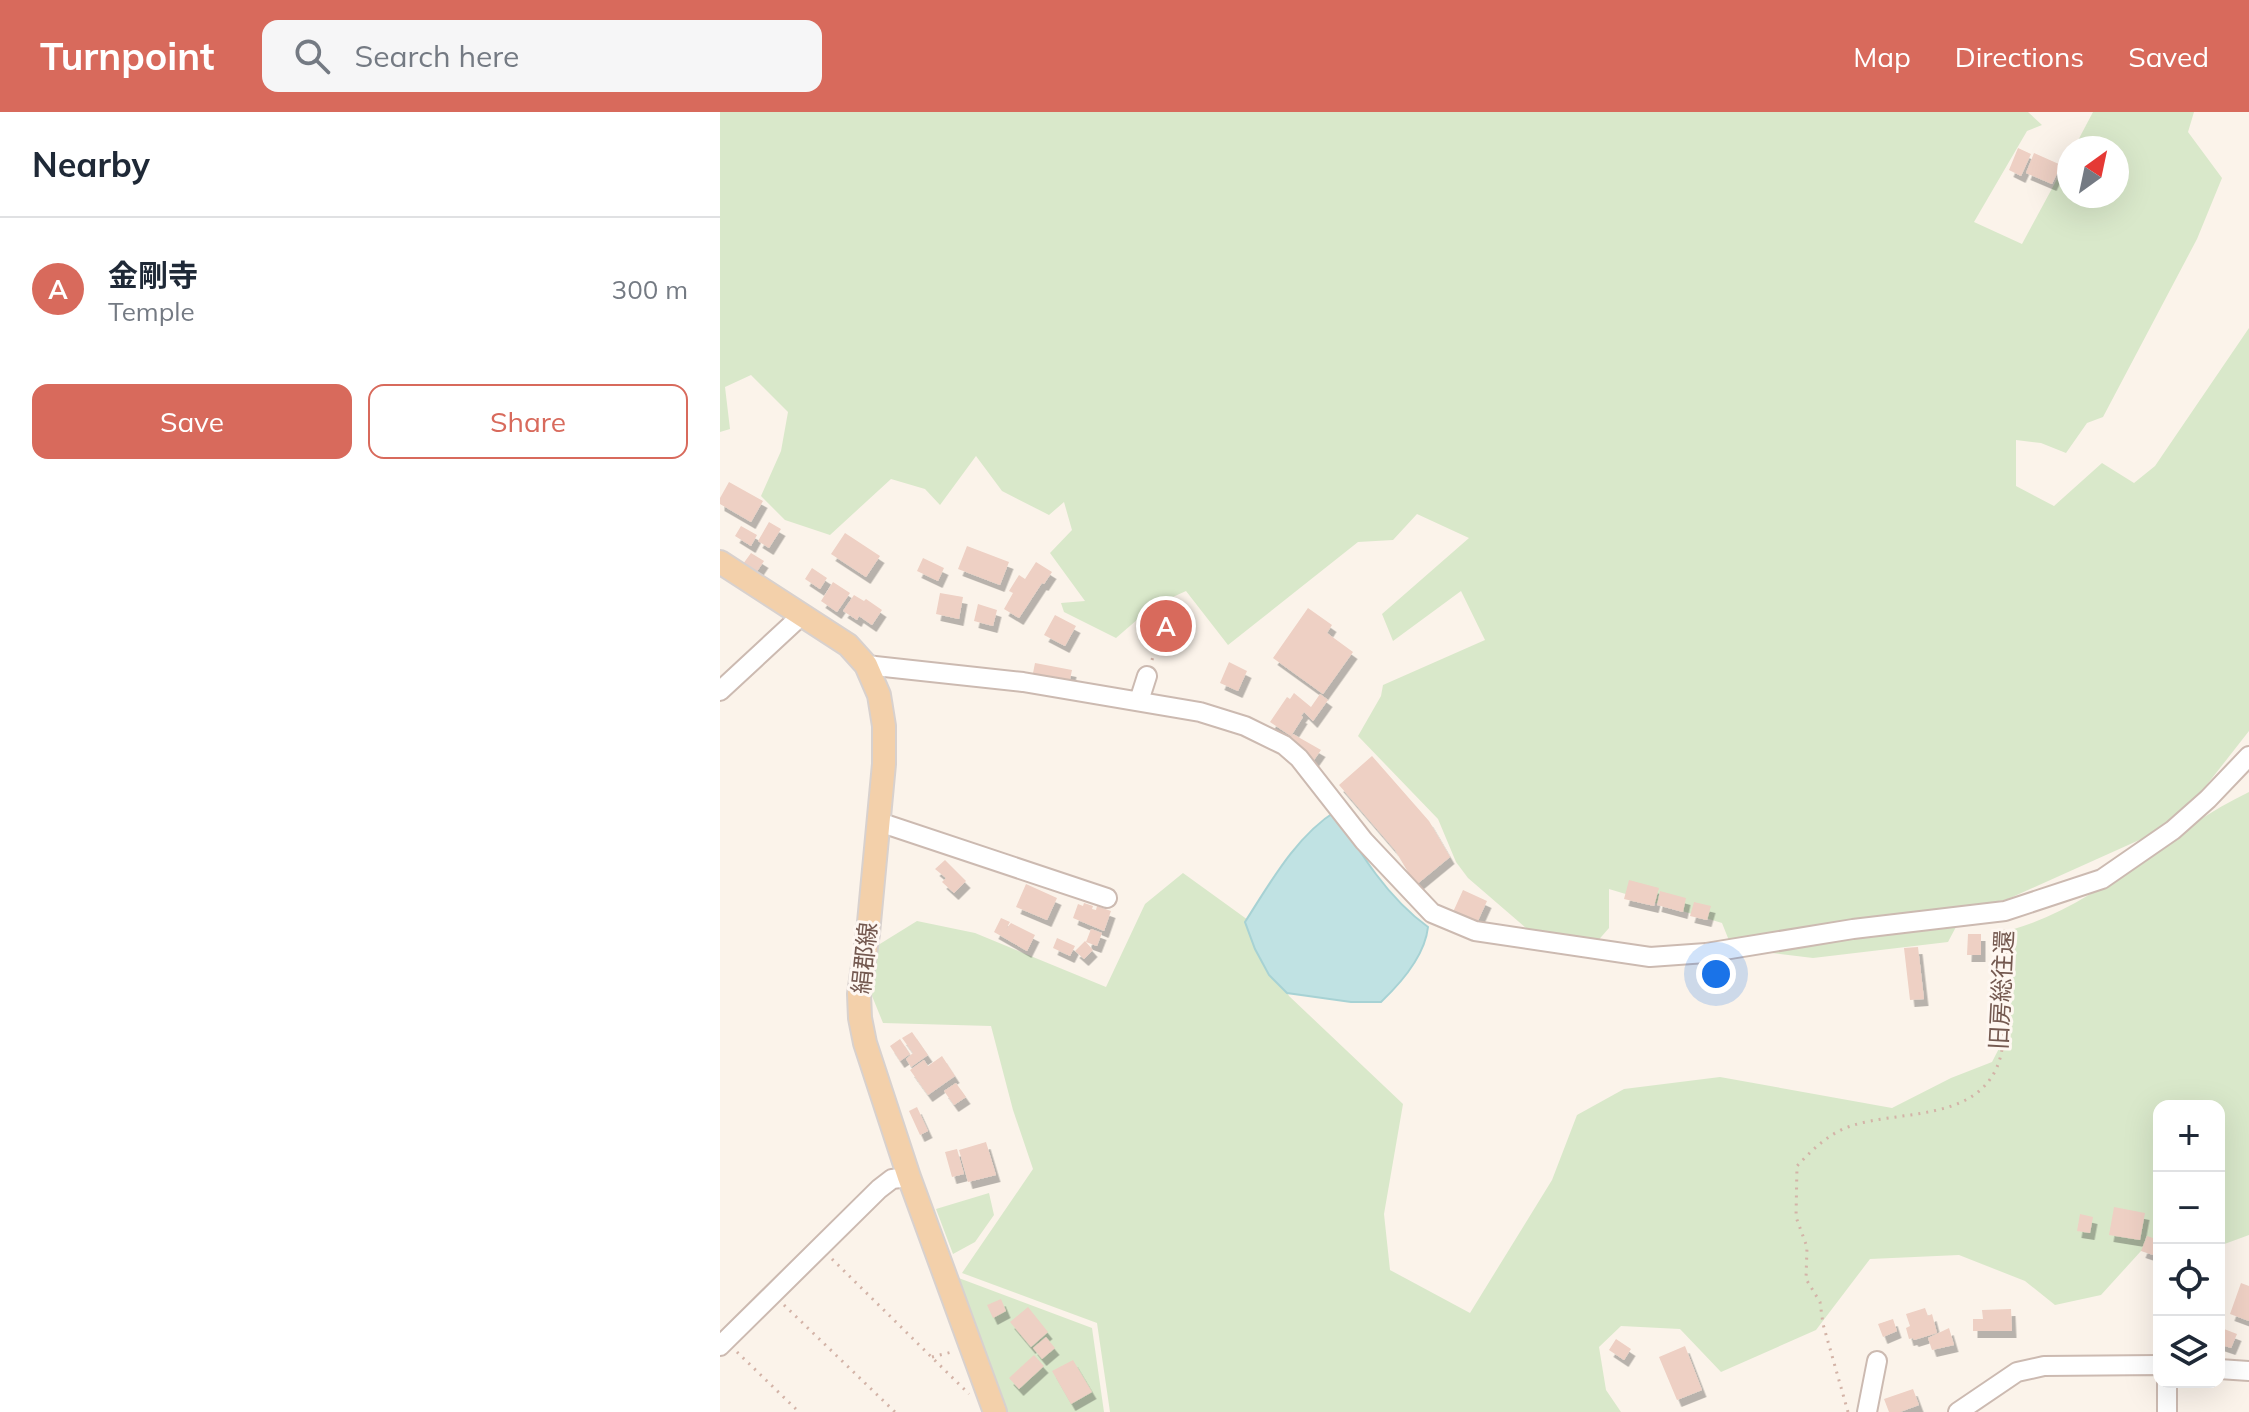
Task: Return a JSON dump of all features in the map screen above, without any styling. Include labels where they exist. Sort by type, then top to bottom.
[{"type":"main road","name":"絹郡線","points":[[720,562],[848,645],[866,665],[879,695],[884,726],[884,764],[859,994],[860,1018],[865,1043],[909,1177],[995,1412]]},
{"type":"street","points":[[720,691],[802,615]]},
{"type":"street","points":[[866,665],[993,677],[1200,712],[1245,726],[1284,745],[1313,773],[1364,841],[1432,913],[1475,931],[1650,957],[1706,953],[1853,929],[2005,911]]},
{"type":"street","points":[[1139,701],[1147,676]]},
{"type":"street","name":"旧房総往還","points":[[2005,911],[2102,879],[2173,830],[2249,756]]},
{"type":"street","points":[[879,822],[1107,898]]},
{"type":"street","points":[[723,1343],[879,1189],[892,1179],[909,1177]]},
{"type":"street","points":[[1867,1412],[1877,1361]]},
{"type":"street","points":[[1958,1412],[2017,1372],[2044,1366],[2153,1365]]},
{"type":"street","points":[[2225,1369],[2249,1371]]},
{"type":"street","points":[[2167,1388],[2167,1412]]},
{"type":"path","name":"旧房総往還","points":[[1848,1412],[1823,1324],[1820,1302],[1806,1279],[1807,1247],[1796,1217],[1797,1166],[1818,1145],[1849,1126],[1947,1108],[1974,1097],[1986,1084],[1997,1067],[2002,1047],[2005,911]]},
{"type":"path","points":[[821,1247],[970,1396]]},
{"type":"path","points":[[773,1295],[895,1412]]},
{"type":"path","points":[[723,1343],[799,1412]]},
{"type":"path","points":[[931,1357],[971,1347]]},
{"type":"green space","points":[[720,112],[2028,112],[2042,125],[2027,131],[1974,222],[2022,244],[2057,179],[2057,208],[2129,208],[2129,136],[2080,136],[2093,112],[2194,112],[2188,132],[2222,178],[2197,239],[2103,417],[2087,423],[2066,453],[2041,443],[2016,440],[2016,486],[2054,506],[2102,463],[2134,483],[2155,466],[2249,328],[2249,731],[2180,819],[2008,899],[1966,908],[1948,942],[1813,958],[1732,948],[1722,923],[1609,889],[1609,928],[1595,944],[1526,928],[1468,878],[1456,862],[1438,819],[1358,736],[1381,696],[1383,685],[1485,640],[1461,591],[1393,641],[1382,614],[1469,538],[1417,514],[1393,540],[1358,542],[1228,645],[1186,591],[1153,606],[1116,638],[1064,612],[1061,603],[1085,601],[1050,553],[1072,530],[1064,502],[1049,515],[1002,491],[976,456],[940,505],[925,489],[891,479],[830,535],[785,520],[761,496],[781,451],[788,412],[751,375],[725,387],[730,429],[720,432]]},
{"type":"green space","points":[[2249,792],[2249,1235],[2225,1244],[2225,1100],[2153,1100],[2153,1251],[2141,1251],[2101,1295],[2055,1305],[2025,1281],[1959,1255],[1870,1259],[1816,1330],[1721,1372],[1680,1329],[1621,1326],[1599,1347],[1606,1390],[1621,1412],[1110,1412],[1097,1323],[962,1273],[1033,1169],[1013,1110],[991,1026],[883,1023],[870,991],[875,947],[917,921],[975,933],[1106,987],[1145,904],[1183,873],[1248,920],[1289,996],[1403,1104],[1384,1214],[1390,1270],[1470,1313],[1552,1180],[1577,1115],[1624,1089],[1720,1077],[1892,1108],[1951,1078],[1992,1062],[2008,1031],[2014,929],[2046,917],[2106,885],[2219,808]]},
{"type":"green space","points":[[989,1193],[994,1215],[975,1242],[953,1254],[936,1209]]},
{"type":"green space","points":[[956,1277],[1092,1328],[1104,1412],[1007,1412]]},
{"type":"water","points":[[1336,811],[1376,874],[1400,903],[1428,927],[1417,958],[1381,1002],[1351,1002],[1287,993],[1269,975],[1245,922],[1296,847]]},
{"type":"building","points":[[2018,148],[2031,154],[2021,176],[2009,170]]},
{"type":"building","points":[[2034,153],[2057,163],[2052,184],[2026,173]]},
{"type":"building","points":[[729,482],[763,501],[751,522],[720,504]]},
{"type":"building","points":[[769,522],[781,529],[769,548],[758,541]]},
{"type":"building","points":[[741,526],[757,535],[751,546],[735,536]]},
{"type":"building","points":[[845,533],[880,556],[866,577],[831,554]]},
{"type":"building","points":[[967,546],[1009,562],[1000,585],[958,569]]},
{"type":"building","points":[[751,553],[764,561],[756,573],[743,564]]},
{"type":"building","points":[[923,558],[944,568],[938,581],[917,571]]},
{"type":"building","points":[[1036,562],[1052,572],[1019,618],[1004,609],[1013,593],[1009,591],[1019,575],[1025,579]]},
{"type":"building","points":[[812,568],[827,578],[820,589],[805,579]]},
{"type":"building","points":[[833,582],[850,593],[837,612],[821,601]]},
{"type":"building","points":[[940,593],[963,597],[959,619],[936,614]]},
{"type":"building","points":[[854,595],[882,610],[872,625],[859,616],[857,620],[843,611]]},
{"type":"building","points":[[978,604],[997,610],[993,626],[974,621]]},
{"type":"building","points":[[1308,608],[1332,625],[1327,633],[1353,652],[1323,694],[1273,658]]},
{"type":"building","points":[[1159,610],[1182,620],[1173,642],[1167,639],[1165,643],[1153,638],[1155,634],[1149,632]]},
{"type":"building","points":[[1055,615],[1076,626],[1065,646],[1044,635]]},
{"type":"building","points":[[1229,662],[1247,671],[1238,691],[1220,683]]},
{"type":"building","points":[[1035,663],[1072,670],[1069,684],[1032,678]]},
{"type":"building","points":[[1294,693],[1311,707],[1320,694],[1328,700],[1313,721],[1304,712],[1291,736],[1270,722],[1287,697],[1290,699]]},
{"type":"building","points":[[1293,734],[1321,750],[1314,760],[1288,741]]},
{"type":"building","points":[[1372,756],[1429,821],[1450,857],[1416,885],[1395,850],[1339,785]]},
{"type":"building","points":[[945,860],[966,881],[954,893],[942,882],[946,878],[935,869]]},
{"type":"building","points":[[1629,880],[1659,888],[1654,906],[1624,899]]},
{"type":"building","points":[[1026,884],[1057,898],[1047,920],[1016,907]]},
{"type":"building","points":[[1463,890],[1487,901],[1477,923],[1453,912]]},
{"type":"building","points":[[1660,891],[1686,898],[1683,912],[1657,905]]},
{"type":"building","points":[[1694,902],[1711,906],[1707,920],[1690,916]]},
{"type":"building","points":[[1084,903],[1093,906],[1092,909],[1096,910],[1097,906],[1111,911],[1104,931],[1073,918],[1078,904],[1083,906]]},
{"type":"building","points":[[1001,918],[1010,922],[1006,929],[1011,923],[1035,935],[1027,951],[994,932]]},
{"type":"building","points":[[1091,929],[1102,933],[1097,946],[1086,942]]},
{"type":"building","points":[[1968,934],[1981,934],[1981,955],[1967,955]]},
{"type":"building","points":[[1057,938],[1075,946],[1070,956],[1053,948]]},
{"type":"building","points":[[1085,941],[1093,950],[1084,959],[1075,951]]},
{"type":"building","points":[[1918,947],[1924,999],[1910,1000],[1904,948]]},
{"type":"building","points":[[912,1032],[928,1055],[911,1067],[906,1059],[913,1053],[902,1038]]},
{"type":"building","points":[[900,1039],[910,1054],[900,1061],[890,1046]]},
{"type":"building","points":[[942,1056],[955,1076],[928,1095],[910,1070],[924,1060],[928,1066]]},
{"type":"building","points":[[956,1083],[966,1097],[954,1105],[944,1091]]},
{"type":"building","points":[[917,1107],[928,1131],[920,1135],[909,1111]]},
{"type":"building","points":[[986,1142],[996,1175],[968,1182],[959,1150]]},
{"type":"building","points":[[957,1149],[964,1174],[952,1177],[945,1152]]},
{"type":"building","points":[[2114,1207],[2145,1213],[2140,1240],[2109,1235]]},
{"type":"building","points":[[2080,1214],[2093,1217],[2090,1233],[2077,1231]]},
{"type":"building","points":[[2147,1236],[2153,1238],[2153,1255],[2141,1251]]},
{"type":"building","points":[[2241,1283],[2249,1286],[2249,1321],[2230,1314]]},
{"type":"building","points":[[1001,1299],[1006,1311],[993,1318],[987,1305]]},
{"type":"building","points":[[1028,1307],[1048,1332],[1031,1347],[1010,1322]]},
{"type":"building","points":[[1925,1308],[1928,1316],[1932,1314],[1937,1333],[1909,1339],[1906,1328],[1910,1326],[1906,1314]]},
{"type":"building","points":[[2011,1309],[2012,1331],[1973,1331],[1973,1319],[1983,1319],[1982,1310]]},
{"type":"building","points":[[1893,1319],[1897,1331],[1883,1337],[1878,1324]]},
{"type":"building","points":[[1949,1328],[1954,1345],[1932,1350],[1928,1338]]},
{"type":"building","points":[[2225,1329],[2237,1334],[2231,1348],[2225,1346]]},
{"type":"building","points":[[1046,1337],[1055,1348],[1042,1359],[1033,1348]]},
{"type":"building","points":[[1616,1339],[1631,1349],[1624,1360],[1609,1350]]},
{"type":"building","points":[[1685,1346],[1702,1390],[1677,1400],[1659,1357]]},
{"type":"building","points":[[1034,1355],[1044,1366],[1019,1389],[1009,1378]]},
{"type":"building","points":[[1073,1360],[1092,1392],[1071,1404],[1052,1371]]},
{"type":"building","points":[[1913,1389],[1919,1405],[1900,1412],[1889,1412],[1884,1399]]},
{"type":"place","name":"金剛寺","points":[[1166,626]]}]
